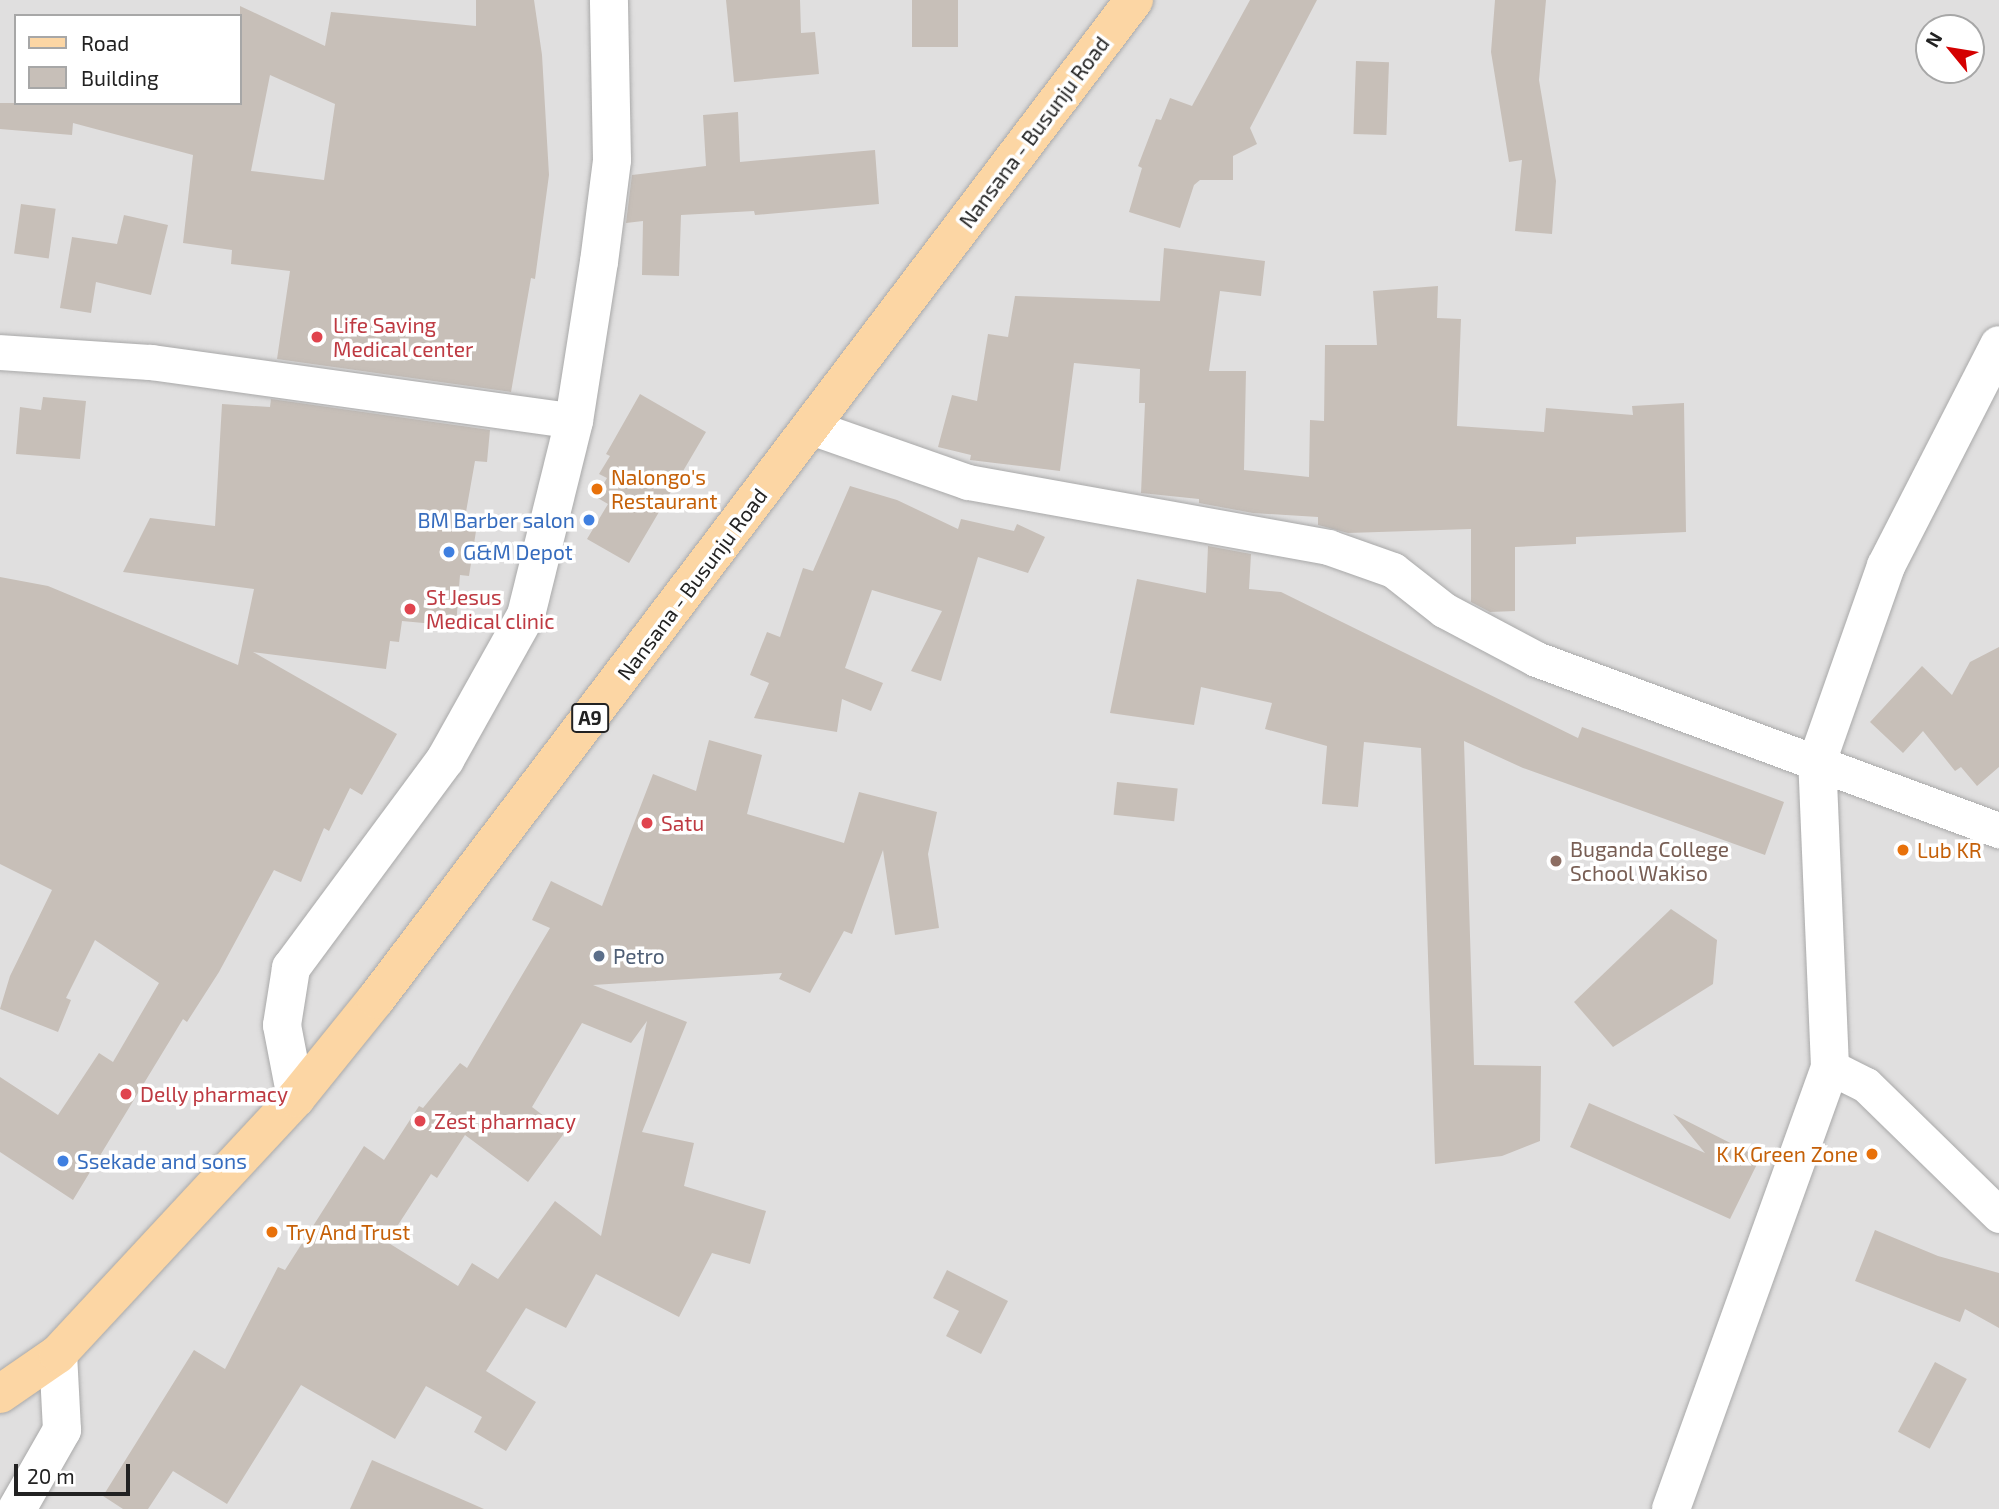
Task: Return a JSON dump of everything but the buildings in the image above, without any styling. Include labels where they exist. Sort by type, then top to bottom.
[{"type":"main road","name":"Nansana - Busunju Road","points":[[0,1394],[58,1354],[296,1098],[811,428],[1134,0]]},
{"type":"street","points":[[296,1098],[282,1024],[291,968],[445,760],[526,615],[574,421],[612,160],[609,0]]},
{"type":"street","points":[[1671,1509],[1830,1067],[1817,761],[1886,566],[1999,345]]},
{"type":"street","points":[[0,352],[151,362],[574,421]]},
{"type":"street","points":[[811,428],[968,482],[1328,547],[1392,570],[1444,610],[1536,659],[1999,830]]},
{"type":"street","points":[[1830,1067],[1866,1085],[1999,1215]]},
{"type":"street","points":[[17,1509],[62,1430],[58,1354]]},
{"type":"shaded area","points":[[0,0],[1999,0],[1999,1509],[0,1509]]},
{"type":"place","name":"Life Saving Medical center","points":[[317,337]]},
{"type":"place","name":"Nalongo's Restaurant","points":[[597,489]]},
{"type":"place","name":"BM Barber salon","points":[[589,520]]},
{"type":"place","name":"G&M Depot","points":[[449,552]]},
{"type":"place","name":"St Jesus Medical clinic","points":[[410,609]]},
{"type":"place","name":"Satu","points":[[647,823]]},
{"type":"place","name":"Lub KR","points":[[1903,850]]},
{"type":"place","name":"Buganda College School Wakiso","points":[[1556,861]]},
{"type":"place","name":"Petro","points":[[599,956]]},
{"type":"place","name":"Delly pharmacy","points":[[126,1094]]},
{"type":"place","name":"Zest pharmacy","points":[[420,1121]]},
{"type":"place","name":"K K Green Zone","points":[[1872,1154]]},
{"type":"place","name":"Ssekade and sons","points":[[63,1161]]},
{"type":"place","name":"Try And Trust","points":[[272,1232]]}]
